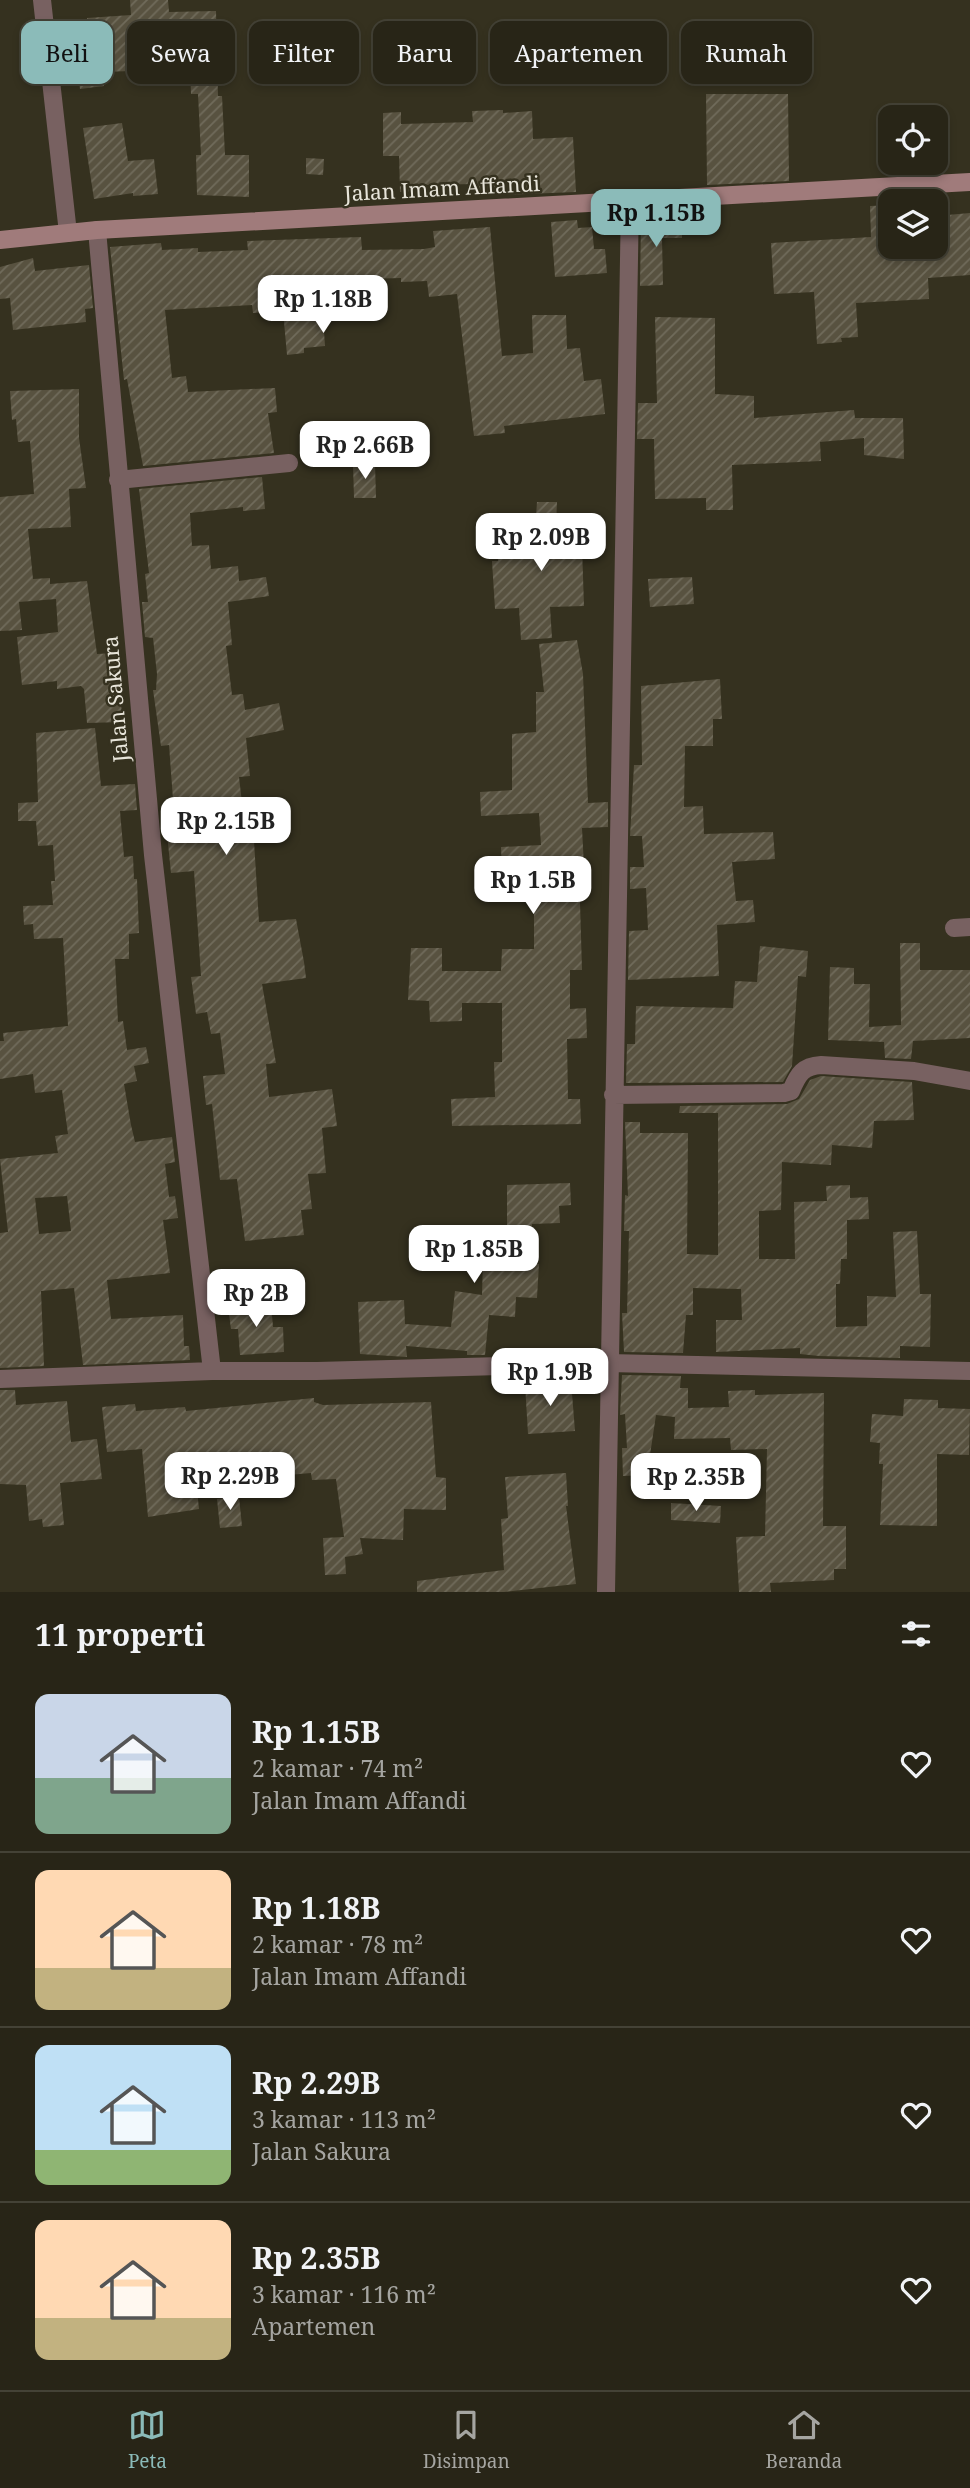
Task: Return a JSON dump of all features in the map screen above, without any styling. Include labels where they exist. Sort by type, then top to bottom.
[{"type":"street","points":[[42,0],[68,233]]},
{"type":"street","name":"Jalan Imam Affandi","points":[[0,240],[97,230],[970,182]]},
{"type":"street","points":[[606,1592],[630,201]]},
{"type":"street","name":"Jalan Sakura","points":[[97,230],[153,855],[212,1371]]},
{"type":"street","points":[[118,480],[289,463]]},
{"type":"street","points":[[613,1095],[784,1093],[791,1091],[800,1072],[809,1066],[821,1065],[914,1072],[970,1081]]},
{"type":"street","points":[[0,1379],[212,1371],[317,1371],[608,1363],[970,1371]]},
{"type":"building","points":[[130,0],[168,0],[169,12],[216,11],[216,21],[127,21],[127,71],[113,72],[113,21],[87,21],[87,18],[131,15]]},
{"type":"building","points":[[79,84],[104,84],[104,86],[80,89]]},
{"type":"building","points":[[191,84],[218,84],[218,96],[222,96],[225,155],[249,155],[249,197],[197,195],[196,155],[201,155],[198,94],[191,94]]},
{"type":"building","points":[[706,94],[788,94],[789,181],[707,185]]},
{"type":"building","points":[[503,110],[503,113],[532,111],[533,139],[573,137],[576,192],[475,196],[474,184],[425,185],[425,191],[400,192],[399,156],[383,156],[383,113],[401,112],[401,124],[473,122],[472,111]]},
{"type":"building","points":[[122,123],[128,161],[154,159],[158,194],[133,196],[133,193],[94,199],[83,128]]},
{"type":"building","points":[[306,158],[324,159],[323,175],[306,174]]},
{"type":"building","points":[[870,206],[878,206],[878,259],[948,259],[948,215],[970,213],[970,275],[928,278],[929,299],[856,303],[858,337],[841,338],[842,342],[817,344],[814,292],[774,294],[771,243],[871,237]]},
{"type":"building","points":[[577,220],[578,228],[592,227],[594,249],[605,249],[607,273],[555,277],[551,222]]},
{"type":"building","points":[[682,220],[682,238],[662,238],[663,285],[640,286],[641,221]]},
{"type":"building","points":[[490,227],[502,356],[533,353],[532,315],[566,315],[567,349],[580,348],[584,381],[601,379],[605,414],[504,426],[505,433],[474,436],[457,294],[429,297],[427,281],[401,282],[401,278],[365,279],[366,297],[322,301],[325,346],[304,348],[304,353],[287,355],[283,311],[253,313],[252,305],[165,310],[172,378],[186,376],[188,392],[275,388],[277,412],[268,413],[274,453],[143,466],[127,379],[124,380],[110,247],[161,243],[162,250],[198,248],[198,252],[248,250],[247,241],[361,237],[362,250],[424,249],[435,247],[433,231]]},
{"type":"building","points":[[33,258],[35,271],[89,265],[93,308],[85,309],[86,322],[13,330],[10,298],[0,299],[0,267]]},
{"type":"building","points":[[655,317],[715,318],[715,394],[754,396],[754,418],[854,410],[855,418],[903,418],[904,459],[864,455],[864,438],[820,442],[821,461],[732,465],[733,510],[706,510],[706,498],[655,499],[654,439],[637,439],[638,403],[657,403]]},
{"type":"building","points":[[79,389],[79,438],[86,488],[69,489],[71,527],[28,529],[33,579],[50,578],[50,584],[87,581],[97,654],[115,653],[123,722],[87,723],[84,689],[81,686],[57,689],[57,681],[22,685],[17,637],[58,632],[56,599],[19,602],[22,630],[0,631],[0,497],[34,494],[30,441],[18,442],[16,419],[12,420],[10,391]]},
{"type":"building","points":[[375,463],[376,498],[354,498],[353,464]]},
{"type":"building","points":[[262,477],[265,509],[243,511],[243,507],[190,513],[192,546],[209,545],[211,569],[238,566],[239,581],[266,577],[269,596],[228,602],[232,645],[226,646],[232,695],[243,694],[245,710],[279,703],[284,730],[246,738],[250,776],[239,777],[242,803],[231,804],[234,842],[254,841],[259,922],[296,919],[304,962],[306,978],[262,984],[276,1063],[266,1064],[269,1097],[332,1089],[337,1126],[322,1128],[326,1173],[308,1174],[312,1209],[301,1210],[304,1235],[245,1241],[237,1179],[220,1180],[212,1104],[206,1105],[203,1076],[225,1074],[220,1033],[211,1034],[207,1012],[196,1014],[191,977],[201,976],[194,871],[171,873],[165,814],[174,813],[169,745],[161,746],[153,690],[156,690],[157,674],[153,638],[145,637],[142,602],[148,602],[145,574],[149,573],[139,489]]},
{"type":"building","points":[[537,502],[557,502],[556,525],[584,525],[584,606],[550,607],[552,638],[521,640],[519,608],[495,609],[492,561],[498,561],[498,545],[534,545]]},
{"type":"building","points":[[692,577],[694,604],[650,607],[648,579]]},
{"type":"building","points":[[577,640],[583,674],[588,803],[608,802],[608,827],[582,828],[584,867],[579,868],[582,970],[570,970],[570,1009],[586,1008],[587,1038],[567,1039],[568,1099],[580,1099],[581,1124],[452,1126],[451,1099],[495,1097],[494,1062],[502,1062],[502,1003],[462,1003],[462,1021],[430,1022],[429,1001],[408,1000],[411,948],[442,948],[442,971],[501,971],[502,949],[534,949],[534,905],[529,870],[502,871],[501,847],[541,845],[539,813],[481,816],[480,792],[512,790],[512,734],[536,732],[536,692],[544,692],[539,644]]},
{"type":"building","points":[[720,679],[722,719],[713,719],[713,746],[685,746],[684,807],[703,806],[704,834],[773,832],[775,859],[732,862],[736,901],[753,900],[755,922],[717,925],[719,976],[628,980],[629,931],[648,930],[646,888],[630,889],[630,867],[644,867],[642,836],[630,836],[634,765],[642,765],[641,686]]},
{"type":"building","points":[[95,728],[101,786],[135,784],[137,810],[120,811],[124,857],[133,856],[134,879],[137,879],[139,933],[129,934],[129,959],[115,959],[118,1022],[123,1021],[127,1050],[146,1047],[149,1063],[134,1066],[137,1081],[124,1084],[135,1142],[172,1137],[175,1162],[165,1164],[169,1197],[175,1196],[178,1218],[163,1220],[170,1273],[107,1280],[111,1319],[183,1315],[184,1346],[189,1346],[190,1360],[83,1365],[74,1288],[41,1291],[44,1366],[0,1368],[0,1233],[8,1232],[0,1159],[58,1153],[55,1136],[68,1134],[62,1090],[35,1093],[33,1074],[0,1079],[0,1041],[4,1041],[3,1033],[68,1026],[63,938],[34,939],[33,924],[24,925],[23,906],[53,905],[51,881],[55,881],[53,845],[38,846],[36,821],[18,821],[18,803],[38,802],[36,733]],"holes":[[[67,1196],[71,1231],[39,1234],[35,1198]]]},
{"type":"building","points":[[900,943],[920,943],[920,970],[970,970],[970,1038],[913,1041],[911,1059],[885,1058],[884,1042],[828,1040],[830,967],[854,968],[854,984],[870,984],[869,1027],[901,1025]]},
{"type":"building","points":[[760,946],[808,951],[806,977],[798,976],[792,1066],[783,1082],[626,1083],[627,1044],[635,1044],[636,1006],[733,1008],[735,981],[757,982]]},
{"type":"building","points":[[821,1076],[912,1082],[914,1120],[874,1121],[872,1148],[832,1145],[831,1165],[782,1162],[781,1210],[759,1211],[759,1259],[795,1259],[794,1202],[827,1201],[826,1186],[850,1185],[850,1198],[868,1197],[869,1219],[847,1220],[847,1259],[841,1259],[840,1284],[836,1284],[836,1327],[867,1326],[867,1296],[896,1297],[893,1232],[917,1231],[920,1294],[931,1294],[930,1347],[900,1346],[900,1358],[819,1356],[800,1354],[800,1348],[716,1352],[716,1320],[742,1320],[741,1289],[693,1288],[693,1315],[686,1315],[683,1353],[624,1352],[622,1313],[627,1313],[629,1231],[624,1231],[625,1195],[628,1196],[625,1122],[640,1122],[640,1133],[688,1133],[687,1254],[718,1255],[718,1113],[679,1113],[680,1106],[787,1104],[799,1099],[810,1080]]},
{"type":"building","points":[[570,1183],[571,1205],[559,1206],[560,1223],[532,1224],[530,1263],[539,1264],[537,1298],[516,1297],[515,1317],[489,1315],[485,1355],[406,1346],[407,1357],[360,1354],[358,1302],[404,1300],[405,1324],[451,1327],[455,1291],[482,1295],[483,1260],[492,1261],[494,1231],[507,1232],[507,1185]]},
{"type":"building","points":[[271,1303],[273,1327],[283,1327],[284,1352],[240,1355],[238,1329],[231,1329],[228,1307]]},
{"type":"building","points":[[622,1375],[681,1376],[680,1388],[688,1388],[688,1408],[729,1407],[728,1391],[755,1390],[755,1395],[824,1393],[823,1526],[846,1526],[846,1569],[834,1569],[834,1580],[770,1583],[771,1592],[739,1592],[736,1537],[765,1536],[767,1449],[731,1450],[730,1438],[674,1439],[675,1417],[656,1415],[647,1475],[623,1476],[622,1448],[627,1448],[625,1414],[620,1415]]},
{"type":"building","points":[[571,1381],[575,1431],[528,1434],[525,1384]]},
{"type":"building","points":[[0,1390],[15,1390],[16,1405],[67,1401],[71,1442],[97,1439],[102,1479],[60,1483],[64,1525],[43,1527],[42,1519],[29,1521],[26,1485],[0,1484]]},
{"type":"building","points":[[314,1398],[314,1402],[323,1405],[431,1402],[436,1477],[446,1478],[446,1510],[404,1509],[403,1540],[360,1538],[363,1554],[345,1557],[346,1574],[325,1575],[323,1538],[344,1537],[336,1479],[312,1480],[311,1473],[242,1479],[240,1457],[194,1460],[199,1509],[148,1517],[142,1449],[107,1452],[102,1407],[135,1404],[136,1411],[185,1407],[186,1411]]},
{"type":"building","points":[[904,1399],[938,1400],[938,1408],[970,1409],[969,1455],[937,1454],[937,1526],[880,1525],[883,1464],[879,1464],[880,1443],[870,1442],[872,1414],[903,1416]]},
{"type":"building","points":[[566,1473],[566,1506],[576,1584],[504,1592],[417,1592],[417,1581],[504,1570],[501,1519],[508,1518],[505,1477]]},
{"type":"building","points":[[239,1497],[242,1526],[220,1528],[217,1499]]},
{"type":"building","points":[[671,1503],[721,1506],[720,1523],[671,1520]]}]
